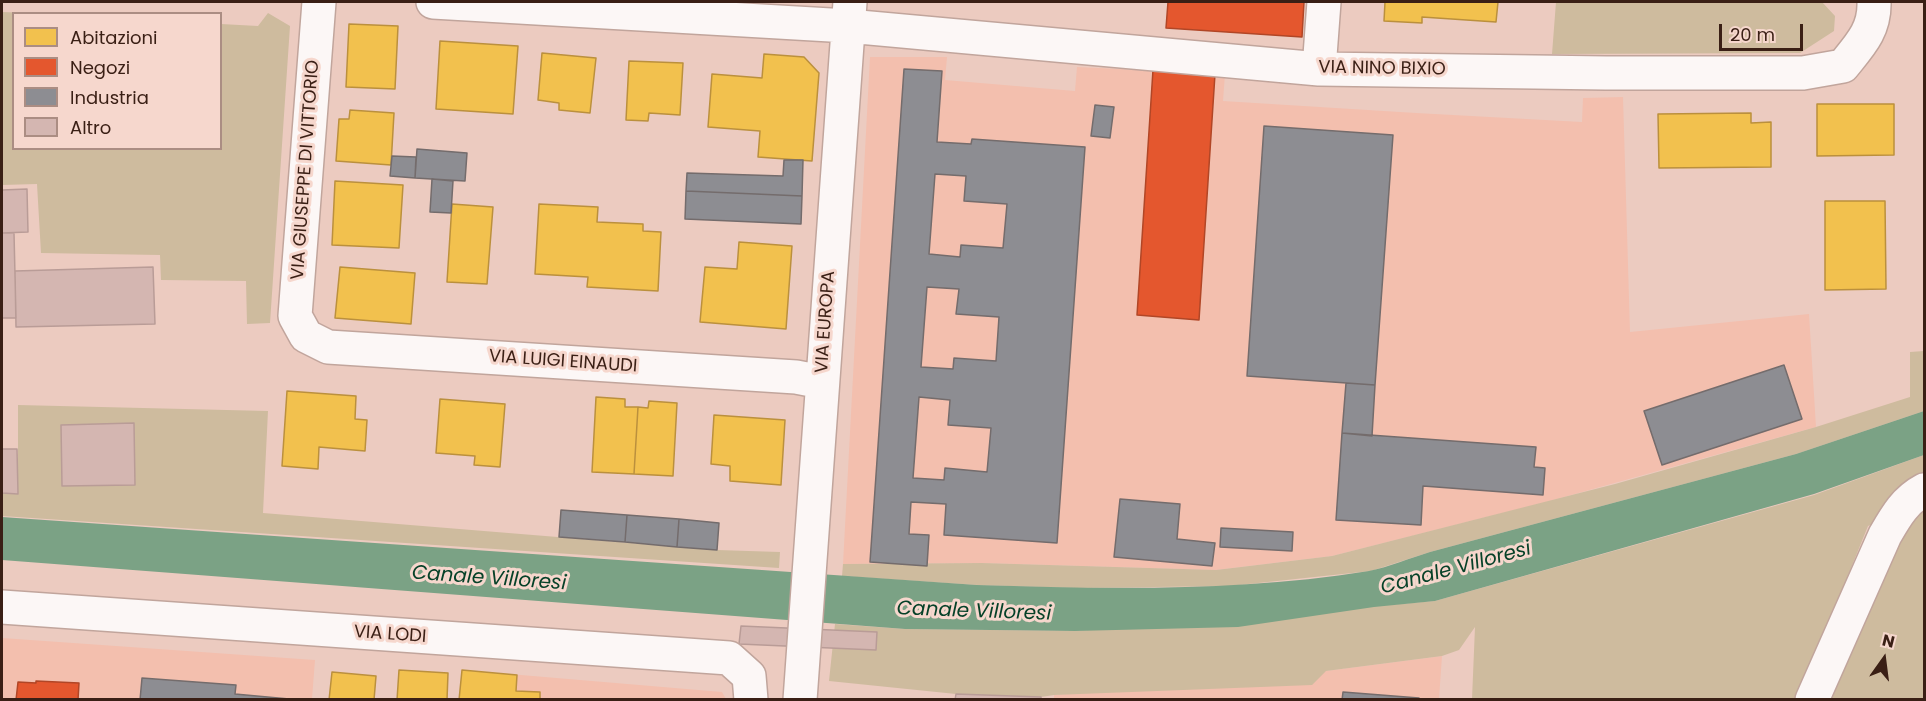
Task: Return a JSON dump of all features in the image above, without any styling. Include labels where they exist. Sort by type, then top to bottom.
[{"type":"street","name":"VIA GIUSEPPE DI VITTORIO","points":[[306,336],[295,316],[319,2]]},
{"type":"street","name":"VIA NINO BIXIO","points":[[433,2],[849,14],[1319,69],[1591,74],[1803,73],[1844,66],[1867,38],[1875,11],[1874,2]]},
{"type":"street","points":[[1319,69],[1324,2]]},
{"type":"street","name":"VIA EUROPA","points":[[800,699],[849,14]]},
{"type":"street","name":"VIA LUIGI EINAUDI","points":[[306,336],[328,347],[796,377],[822,382]]},
{"type":"street","points":[[1812,699],[1885,535],[1899,511],[1913,496],[1924,490]]},
{"type":"street","name":"VIA LODI","points":[[2,607],[729,658],[749,676],[751,699]]},
{"type":"shaded area","points":[[1556,2],[1822,2],[1835,16],[1834,31],[1800,53],[1552,54]]},
{"type":"shaded area","points":[[2,12],[12,12],[12,150],[222,150],[222,24],[258,26],[268,13],[290,26],[270,323],[247,324],[246,281],[161,280],[160,255],[41,253],[37,184],[2,185]]},
{"type":"shaded area","points":[[870,57],[947,57],[945,80],[1075,91],[1077,67],[1225,74],[1223,101],[1582,122],[1583,98],[1623,97],[1630,332],[1809,314],[1816,427],[1539,504],[1332,556],[1216,570],[982,563],[843,564]]},
{"type":"shaded area","points":[[1924,351],[1924,411],[1796,454],[1430,552],[1371,571],[1230,586],[1076,588],[977,585],[842,576],[843,564],[982,563],[1216,570],[1332,556],[1615,484],[1816,427],[1910,397],[1910,352]]},
{"type":"shaded area","points":[[18,405],[268,411],[263,513],[717,550],[780,552],[779,568],[2,516],[2,493],[18,494]]},
{"type":"shaded area","points":[[1924,455],[1924,504],[1868,526],[1798,699],[1472,699],[1475,627],[1459,650],[1442,656],[1326,671],[1312,685],[1041,697],[956,694],[829,681],[835,624],[905,629],[1075,631],[1435,601],[1814,495]]},
{"type":"shaded area","points":[[1924,505],[1924,699],[1829,700],[1906,528]]},
{"type":"shaded area","points":[[2,638],[315,660],[312,699],[2,699]]},
{"type":"shaded area","points":[[1442,656],[1439,699],[1054,700],[1054,695],[1326,671]]},
{"type":"shaded area","points":[[462,670],[722,692],[726,699],[459,700]]},
{"type":"water","name":"Canale Villoresi","points":[[1924,411],[1924,455],[1814,494],[1435,601],[1374,607],[1238,627],[1075,631],[905,629],[2,560],[2,517],[977,585],[1124,588],[1271,583],[1377,569],[1430,552],[1796,454]]},
{"type":"building: Abitazioni","points":[[1385,2],[1498,2],[1496,22],[1422,17],[1422,23],[1384,21]]},
{"type":"building: Abitazioni","points":[[349,24],[398,26],[395,89],[346,87]]},
{"type":"building: Abitazioni","points":[[440,41],[518,46],[513,114],[436,109]]},
{"type":"building: Abitazioni","points":[[542,53],[596,58],[590,113],[559,110],[559,103],[538,100]]},
{"type":"building: Abitazioni","points":[[764,54],[804,57],[819,73],[812,161],[758,157],[760,131],[708,127],[712,74],[762,78]]},
{"type":"building: Abitazioni","points":[[629,61],[683,63],[680,115],[649,113],[648,121],[626,120]]},
{"type":"building: Abitazioni","points":[[1817,104],[1894,104],[1894,155],[1817,156]]},
{"type":"building: Abitazioni","points":[[350,110],[394,113],[391,165],[336,161],[339,119],[349,119]]},
{"type":"building: Abitazioni","points":[[1751,113],[1751,123],[1771,122],[1771,167],[1659,168],[1658,114]]},
{"type":"building: Abitazioni","points":[[335,181],[403,185],[399,248],[332,245]]},
{"type":"building: Abitazioni","points":[[1825,201],[1885,201],[1886,289],[1825,290]]},
{"type":"building: Abitazioni","points":[[452,204],[493,207],[487,284],[447,282]]},
{"type":"building: Abitazioni","points":[[539,204],[598,207],[597,222],[643,224],[643,231],[661,232],[658,291],[587,287],[588,277],[535,274]]},
{"type":"building: Abitazioni","points":[[739,242],[792,246],[786,329],[700,322],[705,267],[737,269]]},
{"type":"building: Abitazioni","points":[[340,267],[415,273],[411,324],[335,318]]},
{"type":"building: Abitazioni","points":[[287,391],[356,396],[355,419],[367,420],[365,451],[319,447],[318,469],[282,466]]},
{"type":"building: Abitazioni","points":[[596,397],[625,399],[625,407],[638,407],[634,474],[592,472]]},
{"type":"building: Abitazioni","points":[[440,399],[505,404],[500,467],[474,465],[475,456],[436,453]]},
{"type":"building: Abitazioni","points":[[649,401],[677,403],[673,476],[634,474],[638,407],[648,408]]},
{"type":"building: Abitazioni","points":[[714,415],[785,420],[781,485],[730,481],[730,466],[711,464]]},
{"type":"building: Abitazioni","points":[[399,670],[448,673],[447,700],[397,700]]},
{"type":"building: Abitazioni","points":[[462,670],[517,675],[516,691],[540,692],[540,700],[459,700]]},
{"type":"building: Abitazioni","points":[[332,672],[376,676],[374,700],[329,700]]},
{"type":"building: Negozi","points":[[1168,2],[1304,2],[1302,37],[1166,28]]},
{"type":"building: Negozi","points":[[1153,70],[1215,74],[1199,320],[1137,315]]},
{"type":"building: Negozi","points":[[36,681],[79,683],[78,700],[16,700],[18,682],[36,683]]},
{"type":"building: Industria","points":[[904,69],[942,71],[937,142],[971,144],[972,139],[1085,147],[1057,543],[944,535],[946,504],[911,502],[909,534],[929,535],[927,566],[870,562]],"holes":[[[935,174],[966,176],[964,201],[1007,204],[1003,248],[961,245],[960,257],[929,254]],[[927,287],[959,289],[956,314],[999,317],[996,361],[954,358],[953,369],[921,367]],[[919,397],[950,400],[948,425],[991,428],[987,472],[945,468],[944,480],[913,478]]]},
{"type":"building: Industria","points":[[1095,105],[1114,107],[1110,138],[1091,136]]},
{"type":"building: Industria","points":[[1264,126],[1393,135],[1375,385],[1247,376]]},
{"type":"building: Industria","points":[[417,149],[467,153],[465,181],[415,178]]},
{"type":"building: Industria","points":[[392,156],[416,157],[415,178],[390,176]]},
{"type":"building: Industria","points":[[784,160],[803,160],[802,196],[686,191],[687,173],[783,176]]},
{"type":"building: Industria","points":[[432,179],[453,181],[451,213],[430,212]]},
{"type":"building: Industria","points":[[686,191],[802,196],[801,224],[685,219]]},
{"type":"building: Industria","points":[[1784,365],[1802,419],[1662,465],[1644,411]]},
{"type":"building: Industria","points":[[1346,383],[1375,385],[1372,436],[1342,433]]},
{"type":"building: Industria","points":[[1342,433],[1536,447],[1534,467],[1545,468],[1543,495],[1423,486],[1421,525],[1336,520]]},
{"type":"building: Industria","points":[[1120,499],[1180,504],[1177,539],[1215,543],[1212,566],[1114,557]]},
{"type":"building: Industria","points":[[561,510],[627,515],[625,542],[559,537]]},
{"type":"building: Industria","points":[[627,515],[679,519],[677,547],[625,542]]},
{"type":"building: Industria","points":[[679,519],[719,523],[717,550],[677,547]]},
{"type":"building: Industria","points":[[1221,528],[1293,532],[1292,551],[1220,547]]},
{"type":"building: Industria","points":[[142,678],[236,685],[235,694],[300,700],[140,700]]},
{"type":"building: Industria","points":[[1343,692],[1419,698],[1419,700],[1342,700]]},
{"type":"building: Altro","points":[[27,189],[28,232],[2,233],[2,190]]},
{"type":"building: Altro","points":[[2,233],[14,233],[16,318],[2,318]]},
{"type":"building: Altro","points":[[153,267],[155,324],[16,327],[15,271]]},
{"type":"building: Altro","points":[[134,423],[135,485],[62,486],[61,425]]},
{"type":"building: Altro","points":[[2,449],[17,449],[18,494],[2,493]]},
{"type":"building: Altro","points":[[741,626],[877,632],[876,650],[739,644]]},
{"type":"building: Altro","points":[[956,694],[1041,697],[1041,700],[955,700]]}]
